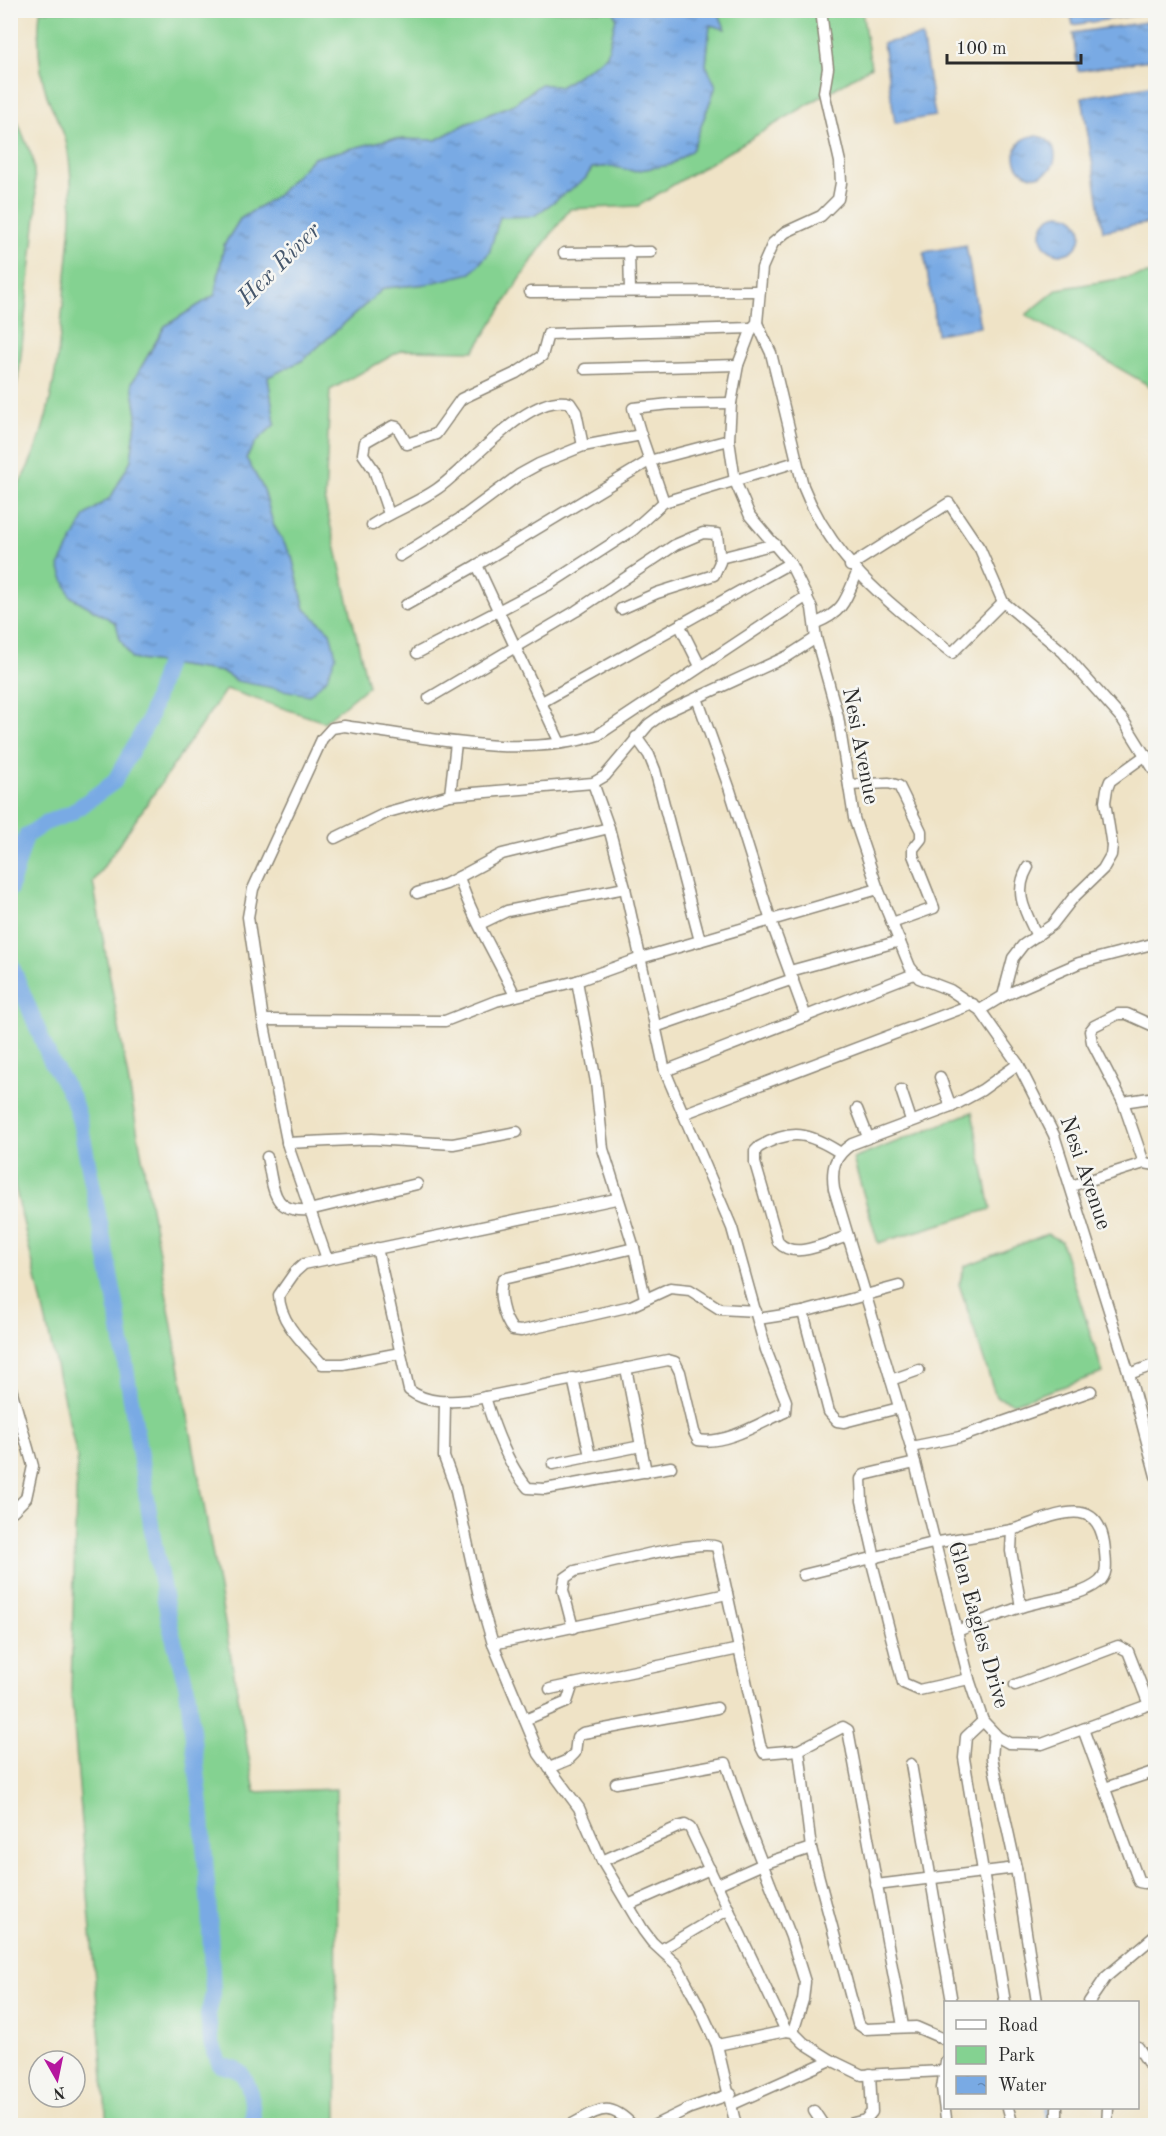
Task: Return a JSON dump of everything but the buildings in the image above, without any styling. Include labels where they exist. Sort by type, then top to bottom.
[{"type":"street","name":"Nesi Avenue","points":[[821,10],[828,68],[824,92],[840,162],[841,183],[838,199],[821,216],[786,232],[773,243],[762,268],[755,326],[738,365],[731,403],[729,440],[735,481],[750,516],[790,563],[807,596],[816,623],[816,638],[838,717],[854,818],[891,923],[914,974],[976,1007],[1018,1064],[1046,1118],[1071,1186],[1129,1374],[1155,1476]]},
{"type":"street","points":[[628,251],[630,290]]},
{"type":"street","points":[[564,253],[651,252]]},
{"type":"street","points":[[530,292],[759,291]]},
{"type":"street","points":[[388,514],[374,470],[363,454],[365,442],[391,426],[397,427],[410,444],[432,437],[440,430],[461,399],[516,373],[542,356],[549,334],[755,326],[771,352],[796,462],[811,505],[853,570],[952,653],[1003,602]]},
{"type":"street","points":[[585,369],[738,365]]},
{"type":"street","points":[[372,525],[388,514],[435,491],[492,438],[536,409],[558,403],[570,403],[576,412],[584,446]]},
{"type":"street","points":[[664,502],[633,408],[669,404],[731,403]]},
{"type":"street","points":[[400,556],[461,518],[519,475],[584,446],[641,435]]},
{"type":"street","points":[[406,605],[477,566],[649,461],[729,440]]},
{"type":"street","points":[[417,652],[548,585],[633,530],[664,502],[796,462]]},
{"type":"street","points":[[816,623],[832,617],[844,604],[853,570],[949,503],[980,549],[1003,602],[1063,652],[1123,720],[1155,773]]},
{"type":"street","points":[[429,698],[576,610],[684,541],[703,533],[717,534],[720,558],[719,568],[714,574],[657,593],[621,609]]},
{"type":"street","points":[[720,558],[775,544]]},
{"type":"street","points":[[542,702],[790,563]]},
{"type":"street","points":[[477,566],[500,609],[560,743]]},
{"type":"street","points":[[327,1258],[287,1143],[263,1020],[248,926],[249,905],[274,840],[322,739],[332,728],[344,726],[456,743],[519,747],[560,743],[598,735],[807,596]]},
{"type":"street","points":[[681,626],[700,666]]},
{"type":"street","points":[[335,838],[388,812],[450,795],[593,783],[605,776],[636,737],[666,712],[788,656],[816,638]]},
{"type":"street","points":[[698,698],[726,776],[771,921],[806,1017]]},
{"type":"street","points":[[636,737],[649,755],[655,770],[700,941]]},
{"type":"street","points":[[450,795],[456,743]]},
{"type":"street","points":[[1003,996],[1013,958],[1023,945],[1052,925],[1073,898],[1103,869],[1111,855],[1112,846],[1105,802],[1110,781],[1146,755]]},
{"type":"street","points":[[376,1248],[409,1390],[418,1397],[445,1402],[485,1397],[668,1360],[675,1362],[680,1372],[694,1432],[698,1440],[707,1441],[728,1436],[785,1412],[786,1401],[766,1350],[728,1218],[665,1071],[625,888],[609,828],[593,783]]},
{"type":"street","points":[[849,785],[877,783],[899,786],[921,831],[921,839],[913,849],[913,855],[934,908],[891,923]]},
{"type":"street","points":[[417,893],[459,877],[502,854],[609,828]]},
{"type":"street","points":[[1028,867],[1020,881],[1020,893],[1025,911],[1037,936]]},
{"type":"street","points":[[459,877],[472,913],[480,924],[515,996]]},
{"type":"street","points":[[480,924],[507,911],[625,888]]},
{"type":"street","points":[[263,1020],[445,1021],[496,1000],[577,981],[641,958],[878,889]]},
{"type":"street","points":[[655,1027],[792,975],[900,942]]},
{"type":"street","points":[[683,1114],[976,1007],[1079,963],[1155,943]]},
{"type":"street","points":[[665,1071],[914,974]]},
{"type":"street","points":[[577,981],[596,1082],[603,1149],[633,1248],[645,1298]]},
{"type":"street","points":[[1144,1163],[1123,1102],[1092,1042],[1090,1031],[1094,1026],[1118,1014],[1127,1014],[1155,1026]]},
{"type":"street","points":[[848,1236],[792,1251],[785,1249],[778,1242],[754,1163],[755,1151],[759,1146],[800,1134],[818,1138],[839,1152],[868,1137],[951,1107],[982,1090],[1018,1064]]},
{"type":"street","points":[[940,1077],[951,1107]]},
{"type":"street","points":[[901,1090],[911,1120]]},
{"type":"street","points":[[1123,1102],[1155,1097]]},
{"type":"street","points":[[857,1109],[868,1137]]},
{"type":"street","points":[[287,1143],[372,1138],[453,1144],[517,1132]]},
{"type":"street","name":"Glen Eagles Drive","points":[[839,1152],[832,1176],[911,1447],[933,1543],[969,1678],[983,1721],[994,1733],[1010,1743],[1027,1746],[1042,1744],[1152,1704]]},
{"type":"street","points":[[267,1157],[277,1198],[283,1207],[293,1211],[309,1210],[417,1184]]},
{"type":"street","points":[[1071,1186],[1144,1163],[1155,1165]]},
{"type":"street","points":[[400,1353],[330,1365],[322,1364],[301,1341],[281,1313],[279,1295],[295,1272],[304,1264],[616,1198]]},
{"type":"street","points":[[633,1248],[503,1279],[500,1287],[506,1322],[513,1330],[521,1331],[631,1306],[670,1288],[690,1290],[720,1309],[757,1315],[803,1312],[899,1286]]},
{"type":"street","points":[[803,1312],[829,1412],[837,1421],[844,1422],[899,1408]]},
{"type":"street","points":[[1129,1374],[1155,1364]]},
{"type":"street","points":[[626,1368],[646,1472]]},
{"type":"street","points":[[891,1380],[920,1370]]},
{"type":"street","points":[[573,1378],[590,1456]]},
{"type":"street","points":[[10,1386],[33,1466],[26,1498],[13,1511],[10,1509]]},
{"type":"street","points":[[911,1447],[960,1437],[1091,1391]]},
{"type":"street","points":[[485,1397],[492,1420],[520,1479],[528,1488],[545,1489],[671,1467]]},
{"type":"street","points":[[445,1402],[444,1456],[455,1487],[478,1596],[493,1644],[539,1754],[579,1808],[602,1861],[652,1942],[677,1965],[717,2045],[732,2099],[736,2126]]},
{"type":"street","points":[[553,1464],[641,1446]]},
{"type":"street","points":[[915,1463],[864,1475],[861,1479],[862,1502],[873,1558],[903,1683],[919,1690],[969,1678]]},
{"type":"street","points":[[803,1575],[933,1543],[1012,1530],[1055,1517],[1083,1512],[1093,1515],[1101,1526],[1104,1540],[1107,1569],[1101,1580],[1090,1588],[1021,1606],[957,1631]]},
{"type":"street","points":[[1012,1530],[1011,1551],[1021,1606]]},
{"type":"street","points":[[573,1628],[563,1590],[565,1578],[575,1571],[710,1543],[717,1547],[760,1745],[764,1753],[798,1750],[843,1727],[848,1730],[903,2026]]},
{"type":"street","points":[[493,1644],[728,1594]]},
{"type":"street","points":[[1015,1685],[1118,1646],[1128,1651],[1152,1704]]},
{"type":"street","points":[[550,1689],[739,1649]]},
{"type":"street","points":[[525,1720],[567,1702],[573,1684]]},
{"type":"street","points":[[549,1768],[568,1760],[575,1753],[577,1737],[583,1733],[717,1708]]},
{"type":"street","points":[[983,1721],[966,1737],[964,1758],[1005,2001]]},
{"type":"street","points":[[1083,1729],[1139,1882],[1155,1880]]},
{"type":"street","points":[[994,1733],[992,1758],[1016,1868],[1037,2001]]},
{"type":"street","points":[[798,1750],[811,1848],[858,2024],[865,2029],[916,2026],[944,2040]]},
{"type":"street","points":[[616,1783],[726,1763],[791,1937],[805,1982],[803,2000],[790,2031]]},
{"type":"street","points":[[911,1764],[952,2001]]},
{"type":"street","points":[[1106,1788],[1155,1771]]},
{"type":"street","points":[[602,1861],[648,1839],[685,1825],[693,1833],[790,2031],[831,2060],[862,2075],[944,2066],[942,2088],[944,2093]]},
{"type":"street","points":[[718,1884],[763,1864],[811,1848]]},
{"type":"street","points":[[876,1885],[1016,1868]]},
{"type":"street","points":[[628,1905],[710,1869]]},
{"type":"street","points":[[662,1949],[729,1909]]},
{"type":"street","points":[[1090,2001],[1106,1977],[1155,1935]]},
{"type":"street","points":[[717,2045],[790,2031]]},
{"type":"street","points":[[1139,2050],[1155,2074]]},
{"type":"street","points":[[653,2126],[696,2105],[732,2099],[831,2060]]},
{"type":"street","points":[[842,2126],[865,2120],[872,2112],[870,2074]]},
{"type":"street","points":[[568,2126],[609,2109],[620,2112],[633,2126]]},
{"type":"street","points":[[947,2126],[950,2109]]},
{"type":"street","points":[[1008,2109],[1013,2126]]},
{"type":"street","points":[[1057,2109],[1057,2126]]},
{"type":"street","points":[[1107,2126],[1108,2109]]},
{"type":"street","points":[[814,2111],[824,2126]]},
{"type":"green space","points":[[40,11],[614,11],[616,18],[607,56],[560,87],[541,84],[514,104],[466,124],[436,140],[390,139],[313,158],[278,195],[240,219],[224,245],[215,295],[165,326],[132,383],[137,415],[131,460],[111,497],[85,516],[70,596],[117,623],[120,639],[132,659],[223,672],[237,681],[330,632],[305,609],[292,557],[273,524],[264,490],[246,458],[256,442],[275,424],[268,377],[303,360],[384,288],[427,284],[489,253],[499,217],[534,216],[585,179],[592,168],[611,166],[633,171],[670,165],[692,150],[716,86],[706,65],[710,25],[725,29],[718,11],[862,11],[871,67],[638,206],[570,209],[537,253],[474,351],[402,350],[330,390],[325,502],[368,686],[324,722],[226,689],[93,882],[255,1792],[336,1789],[337,2125],[107,2125],[71,1690],[77,1457],[11,1169],[10,499],[36,449],[51,395],[60,340],[71,201],[67,145],[47,96],[40,64]]},
{"type":"green space","points":[[11,106],[33,159],[37,207],[19,373],[11,413]]},
{"type":"green space","points":[[1155,273],[1155,389],[1026,315],[1058,289]]},
{"type":"green space","points":[[972,1112],[991,1209],[878,1243],[853,1159]]},
{"type":"green space","points":[[1047,1234],[1061,1241],[1103,1373],[1014,1403],[996,1397],[959,1284],[965,1266]]},
{"type":"water","name":"Hex River","points":[[614,11],[718,11],[725,29],[710,25],[706,65],[716,86],[692,150],[670,165],[633,171],[611,166],[592,168],[585,179],[534,216],[500,217],[489,253],[471,273],[427,284],[384,288],[303,360],[268,377],[275,424],[256,442],[246,458],[264,490],[273,524],[292,557],[305,609],[330,632],[336,656],[327,678],[309,695],[237,681],[223,672],[132,659],[120,639],[116,623],[70,596],[59,566],[85,516],[111,497],[131,460],[137,415],[132,383],[165,326],[215,295],[224,245],[240,219],[278,195],[313,158],[390,139],[436,140],[466,124],[514,104],[541,84],[560,87],[607,56],[616,18]]},
{"type":"water","points":[[1070,11],[1135,11],[1136,15],[1073,25]]},
{"type":"water","points":[[1152,21],[1155,59],[1078,71],[1073,33]]},
{"type":"water","points":[[922,36],[935,116],[895,123],[883,43]]},
{"type":"water","points":[[1155,85],[1155,222],[1103,231],[1082,97]]},
{"type":"water","points":[[1035,136],[1049,142],[1055,156],[1049,170],[1035,176],[1021,170],[1015,156],[1021,142]]},
{"type":"water","points":[[1061,214],[1075,220],[1081,234],[1075,248],[1061,254],[1047,248],[1041,234],[1047,220]]},
{"type":"water","points":[[966,245],[980,327],[937,334],[924,252]]},
{"type":"waterway","points":[[10,889],[26,836],[45,823],[71,813],[114,782],[148,722],[167,662],[170,640]]},
{"type":"waterway","points":[[10,819],[20,855]]},
{"type":"waterway","points":[[10,962],[50,1059],[73,1099],[80,1122],[115,1299],[154,1543],[170,1626],[187,1688],[201,1805],[209,1910],[213,1994],[208,2015],[211,2042],[220,2065],[232,2068],[243,2075],[251,2096],[253,2126]]},
{"type":"waterway","points":[[1047,2109],[1047,2126]]}]
